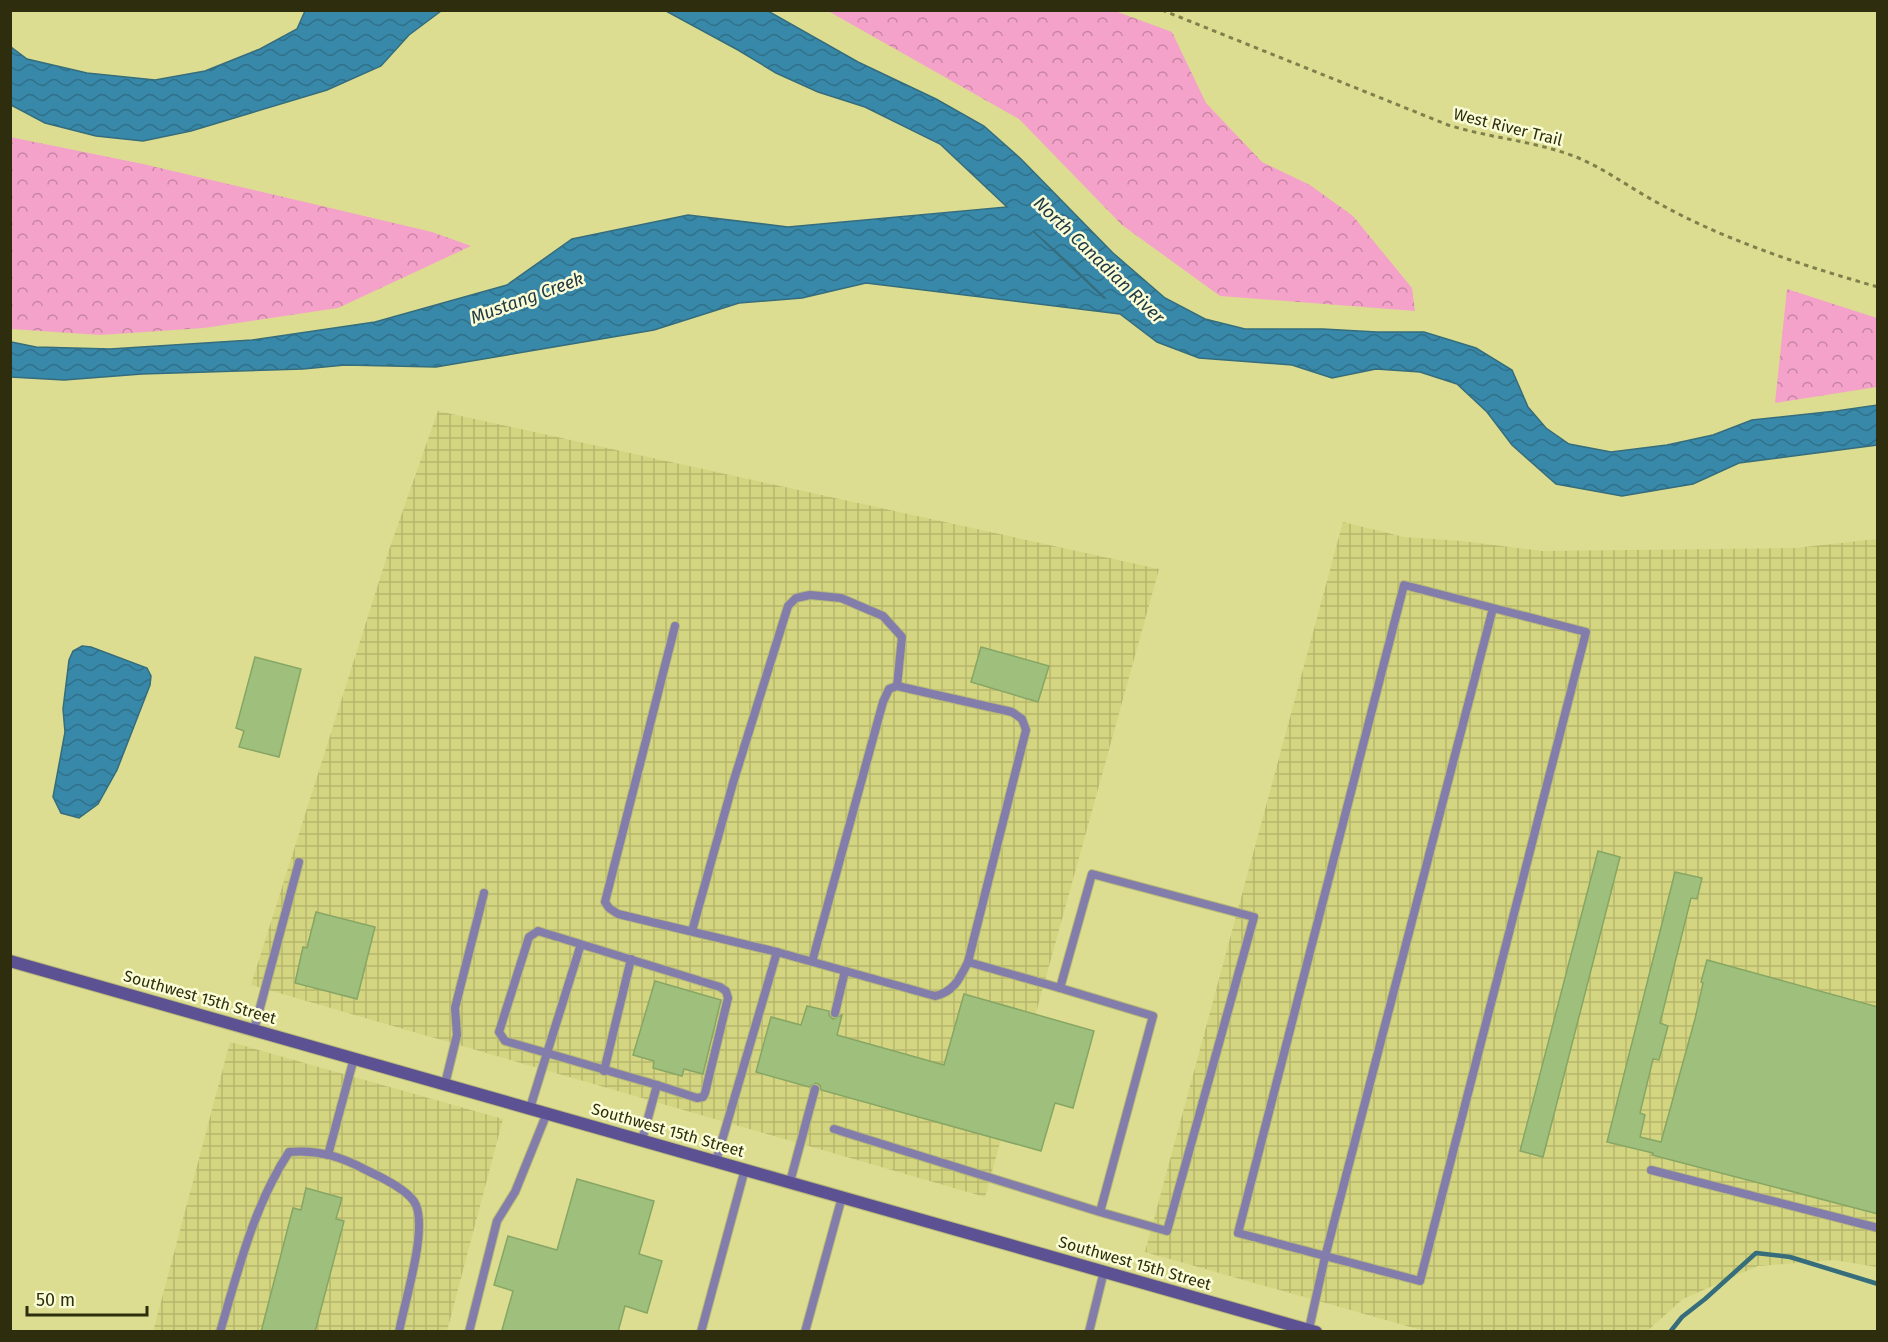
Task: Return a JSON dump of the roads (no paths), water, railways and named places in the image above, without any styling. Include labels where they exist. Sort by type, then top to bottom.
[{"type":"main road","name":"Southwest 15th Street","points":[[10,961],[1313,1330]]},
{"type":"lane","points":[[1404,585],[1493,608],[1586,632],[1420,1281],[1238,1233],[1404,585]]},
{"type":"lane","points":[[692,931],[733,783],[788,606],[796,598],[810,595],[841,598],[883,616],[902,637],[897,686]]},
{"type":"lane","points":[[1313,1330],[1325,1257],[1493,608]]},
{"type":"lane","points":[[675,626],[605,902],[618,914],[777,952],[812,962],[935,996],[945,994],[958,983],[969,962],[1026,730],[1022,719],[1012,712],[897,686],[888,689],[812,962]]},
{"type":"lane","points":[[254,1030],[299,862]]},
{"type":"lane","points":[[834,1130],[1167,1231],[1254,917],[1092,874],[1060,988]]},
{"type":"lane","points":[[445,1084],[457,1035],[454,1008],[484,892]]},
{"type":"lane","points":[[538,931],[581,944],[720,987],[726,991],[728,998],[703,1097],[697,1098],[505,1041],[499,1032],[529,937],[538,931]]},
{"type":"lane","points":[[530,1108],[581,944]]},
{"type":"lane","points":[[716,1161],[777,952]]},
{"type":"lane","points":[[604,1071],[631,959]]},
{"type":"lane","points":[[969,962],[1153,1016],[1100,1212]]},
{"type":"lane","points":[[835,1013],[845,971]]},
{"type":"lane","points":[[328,1155],[354,1058]]},
{"type":"lane","points":[[642,1140],[657,1085]]},
{"type":"lane","points":[[790,1182],[815,1089]]},
{"type":"lane","points":[[469,1332],[497,1221],[515,1192],[547,1113]]},
{"type":"lane","points":[[220,1332],[242,1258],[268,1185],[289,1152],[308,1150],[349,1161],[396,1185],[416,1204],[420,1235],[399,1332]]},
{"type":"lane","points":[[701,1332],[745,1169]]},
{"type":"lane","points":[[1651,1170],[1878,1228]]},
{"type":"lane","points":[[805,1332],[842,1197]]},
{"type":"lane","points":[[1089,1332],[1104,1271]]},
{"type":"water","points":[[305,11],[441,11],[409,35],[381,66],[327,90],[191,131],[143,141],[96,136],[45,123],[11,105],[11,47],[27,59],[87,73],[155,80],[205,71],[260,49],[297,29]]},
{"type":"water","points":[[666,11],[768,11],[858,62],[936,99],[984,126],[1021,159],[1113,253],[1165,298],[1205,319],[1245,329],[1424,332],[1476,348],[1512,370],[1528,407],[1546,428],[1569,444],[1611,452],[1667,445],[1713,435],[1752,420],[1877,405],[1877,445],[1739,463],[1693,484],[1622,496],[1556,484],[1512,445],[1487,412],[1457,384],[1420,372],[1376,369],[1332,378],[1292,365],[1199,358],[1157,342],[1120,314],[866,283],[802,298],[739,303],[654,330],[436,367],[345,365],[303,369],[142,374],[64,380],[11,377],[11,342],[36,347],[110,349],[252,340],[375,322],[507,285],[572,239],[688,215],[788,227],[1007,207],[940,144],[865,107],[818,92],[776,73]],"holes":[[[1033,231],[1072,266],[1105,298]]]},
{"type":"water","points":[[82,646],[91,647],[147,668],[151,676],[150,685],[117,770],[98,804],[79,818],[61,813],[53,797],[65,732],[63,709],[69,660],[73,651]]},
{"type":"waterway","points":[[1670,1332],[1682,1317],[1756,1253],[1790,1257],[1878,1284]]},
{"type":"water label","name":"North Canadian River","points":[[1099,260]]},
{"type":"water label","name":"Mustang Creek","points":[[527,298]]}]
